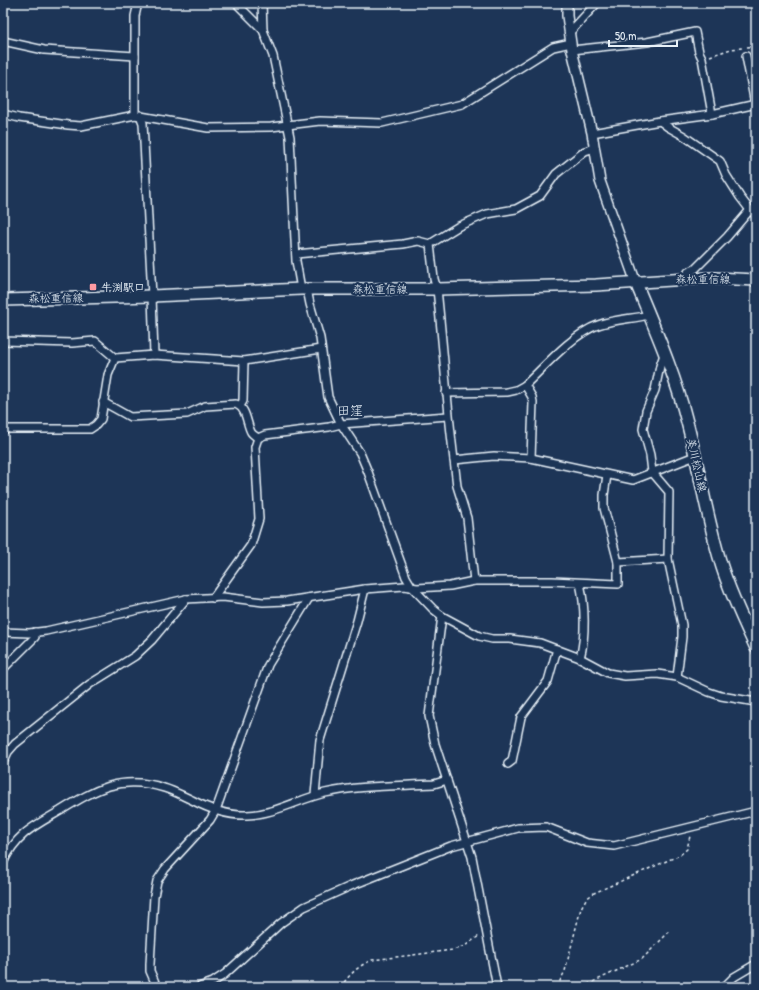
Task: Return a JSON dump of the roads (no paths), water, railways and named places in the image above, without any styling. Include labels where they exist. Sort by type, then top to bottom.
[{"type":"main road","name":"森松重信線","points":[[3,300],[152,296],[304,289],[596,286],[715,278],[756,280]]},
{"type":"main road","name":"美川松山線","points":[[636,283],[665,352],[687,422],[712,534],[722,568],[756,648]]},
{"type":"street","points":[[138,3],[135,16],[135,56],[138,115],[143,122],[154,355]]},
{"type":"street","points":[[236,3],[263,30]]},
{"type":"street","points":[[262,3],[263,30],[273,56],[290,137],[296,254],[304,289],[320,338],[328,397],[340,424],[360,453],[406,577],[412,587],[442,616],[479,636],[492,640],[527,640],[580,658],[608,673],[626,676],[657,674],[677,677],[721,696],[756,702]]},
{"type":"street","points":[[567,3],[569,33],[592,132],[600,181],[636,283]]},
{"type":"street","points":[[569,33],[597,3]]},
{"type":"street","points":[[3,114],[33,120],[81,126],[138,115],[208,128],[271,127],[320,121],[382,123],[462,104],[553,47],[647,42],[695,32],[699,52],[702,58],[712,114]]},
{"type":"street","points":[[3,41],[44,50],[135,56]]},
{"type":"street","points":[[592,132],[712,114],[756,104],[746,56]]},
{"type":"street","points":[[660,121],[720,161],[730,180],[753,213],[695,269],[688,272],[687,279]]},
{"type":"street","points":[[296,254],[402,244],[418,241],[430,244],[466,223],[487,214],[516,209],[540,196],[556,174],[585,151],[595,148]]},
{"type":"street","points":[[430,244],[434,279],[437,288],[448,416],[457,486],[467,518],[474,582]]},
{"type":"street","points":[[446,393],[507,392],[516,390],[525,385],[579,335],[591,328],[620,319],[649,315]]},
{"type":"street","points":[[3,341],[72,343],[94,341],[115,358],[154,355],[244,361],[321,349]]},
{"type":"street","points":[[665,352],[660,366],[655,390],[646,411],[643,429],[650,455],[652,472],[669,492],[668,559],[682,625],[677,677]]},
{"type":"street","points":[[3,429],[90,429],[101,419],[108,375],[115,358]]},
{"type":"street","points":[[240,406],[243,402],[244,361]]},
{"type":"street","points":[[525,385],[532,397],[533,402],[531,458]]},
{"type":"street","points":[[103,402],[130,417],[186,414],[205,406],[236,404],[243,410],[252,433],[258,438]]},
{"type":"street","points":[[258,438],[265,435],[329,427],[340,424],[448,416]]},
{"type":"street","points":[[213,598],[251,545],[259,519],[255,448],[258,438]]},
{"type":"street","points":[[454,460],[494,456],[531,458],[566,464],[606,475],[633,480],[695,456]]},
{"type":"street","points":[[3,632],[35,632],[186,599],[223,597],[263,602],[287,601],[365,589],[404,586],[450,586],[474,582],[552,581],[618,584],[618,562],[604,508],[606,475]]},
{"type":"street","points":[[618,562],[668,559]]},
{"type":"street","points":[[580,583],[584,598],[583,649],[580,658]]},
{"type":"street","points":[[316,795],[320,740],[358,621],[365,589]]},
{"type":"street","points":[[157,987],[150,972],[150,964],[154,896],[157,881],[165,869],[210,820],[216,810],[268,665],[309,598]]},
{"type":"street","points":[[3,763],[8,752],[15,744],[90,684],[135,656],[152,640],[186,599]]},
{"type":"street","points":[[442,616],[429,716],[435,744],[472,857],[497,987]]},
{"type":"street","points":[[3,669],[35,637],[35,632]]},
{"type":"street","points":[[508,764],[512,761],[521,717],[548,681],[557,649]]},
{"type":"street","points":[[3,862],[17,839],[33,826],[90,793],[108,785],[127,782],[146,783],[166,788],[216,810],[232,814],[262,814],[316,795],[338,790],[434,784],[447,780]]},
{"type":"street","points":[[199,987],[213,982],[225,974],[281,923],[304,907],[360,882],[451,846],[518,828],[546,827],[587,843],[614,846],[756,811]]},
{"type":"street","points":[[724,987],[734,977],[756,964]]},
{"type":"place","name":"牛渕駅口","points":[[93,287]]},
{"type":"district","name":"田窪","points":[[350,410]]}]
